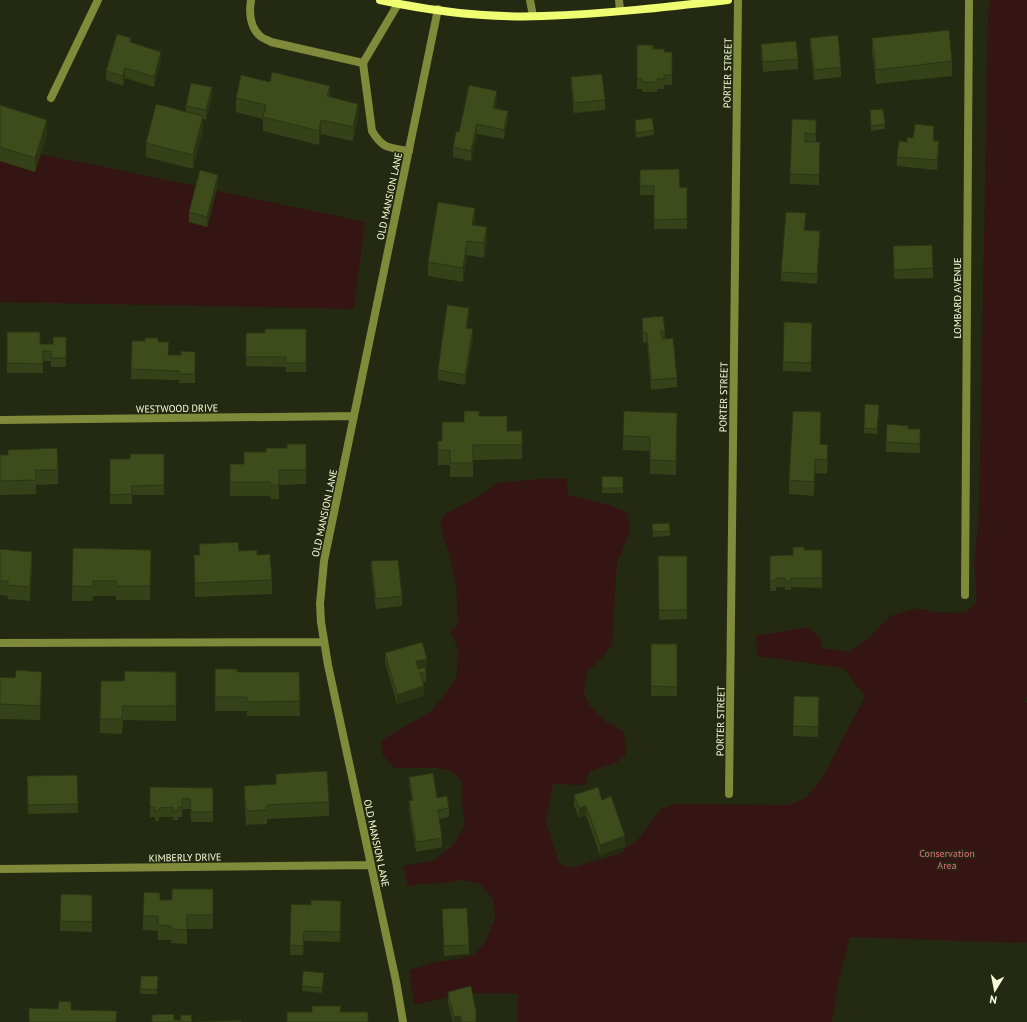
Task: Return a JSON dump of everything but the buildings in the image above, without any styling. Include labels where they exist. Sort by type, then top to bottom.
[{"type":"main road","points":[[380,0],[438,10],[490,15],[533,16],[728,0]]},
{"type":"street","points":[[51,98],[98,0]]},
{"type":"street","points":[[251,0],[249,12],[253,25],[260,36],[271,42],[363,63]]},
{"type":"street","points":[[530,0],[533,16]]},
{"type":"street","points":[[619,0],[620,10]]},
{"type":"street","name":"PORTER STREET","points":[[729,794],[738,0]]},
{"type":"street","name":"LOMBARD AVENUE","points":[[965,595],[968,0]]},
{"type":"street","points":[[398,4],[363,63],[372,131],[377,140],[386,147],[409,151]]},
{"type":"street","name":"OLD MANSION LANE","points":[[403,1022],[324,642],[320,604],[323,568],[438,10]]},
{"type":"street","name":"WESTWOOD DRIVE","points":[[0,420],[354,416]]},
{"type":"street","points":[[0,643],[324,642]]},
{"type":"street","name":"KIMBERLY DRIVE","points":[[0,869],[371,865]]},
{"type":"green space","name":"Conservation Area","points":[[990,0],[1027,0],[1027,696],[1024,702],[1027,703],[1027,943],[850,937],[839,978],[832,1022],[518,1022],[518,994],[464,993],[414,1005],[409,970],[436,962],[460,959],[475,954],[485,942],[495,919],[493,899],[480,884],[463,880],[408,886],[404,866],[435,860],[455,843],[465,825],[462,803],[462,781],[451,771],[440,768],[394,768],[382,754],[382,740],[431,711],[450,688],[457,675],[458,649],[450,630],[454,629],[458,623],[456,585],[450,557],[440,526],[444,515],[484,493],[498,483],[552,478],[567,479],[568,495],[610,505],[628,513],[630,529],[617,562],[612,645],[602,658],[588,671],[583,690],[589,705],[606,722],[624,732],[626,754],[616,763],[590,771],[585,785],[553,784],[546,823],[559,863],[570,868],[619,854],[638,839],[661,809],[675,804],[790,805],[806,797],[822,778],[865,697],[844,668],[757,656],[756,636],[807,627],[821,639],[822,648],[849,652],[870,637],[890,616],[918,608],[934,612],[965,613],[977,602],[974,564],[979,512],[988,17]]},
{"type":"green space","points":[[0,147],[81,162],[365,222],[354,309],[0,302]]}]
